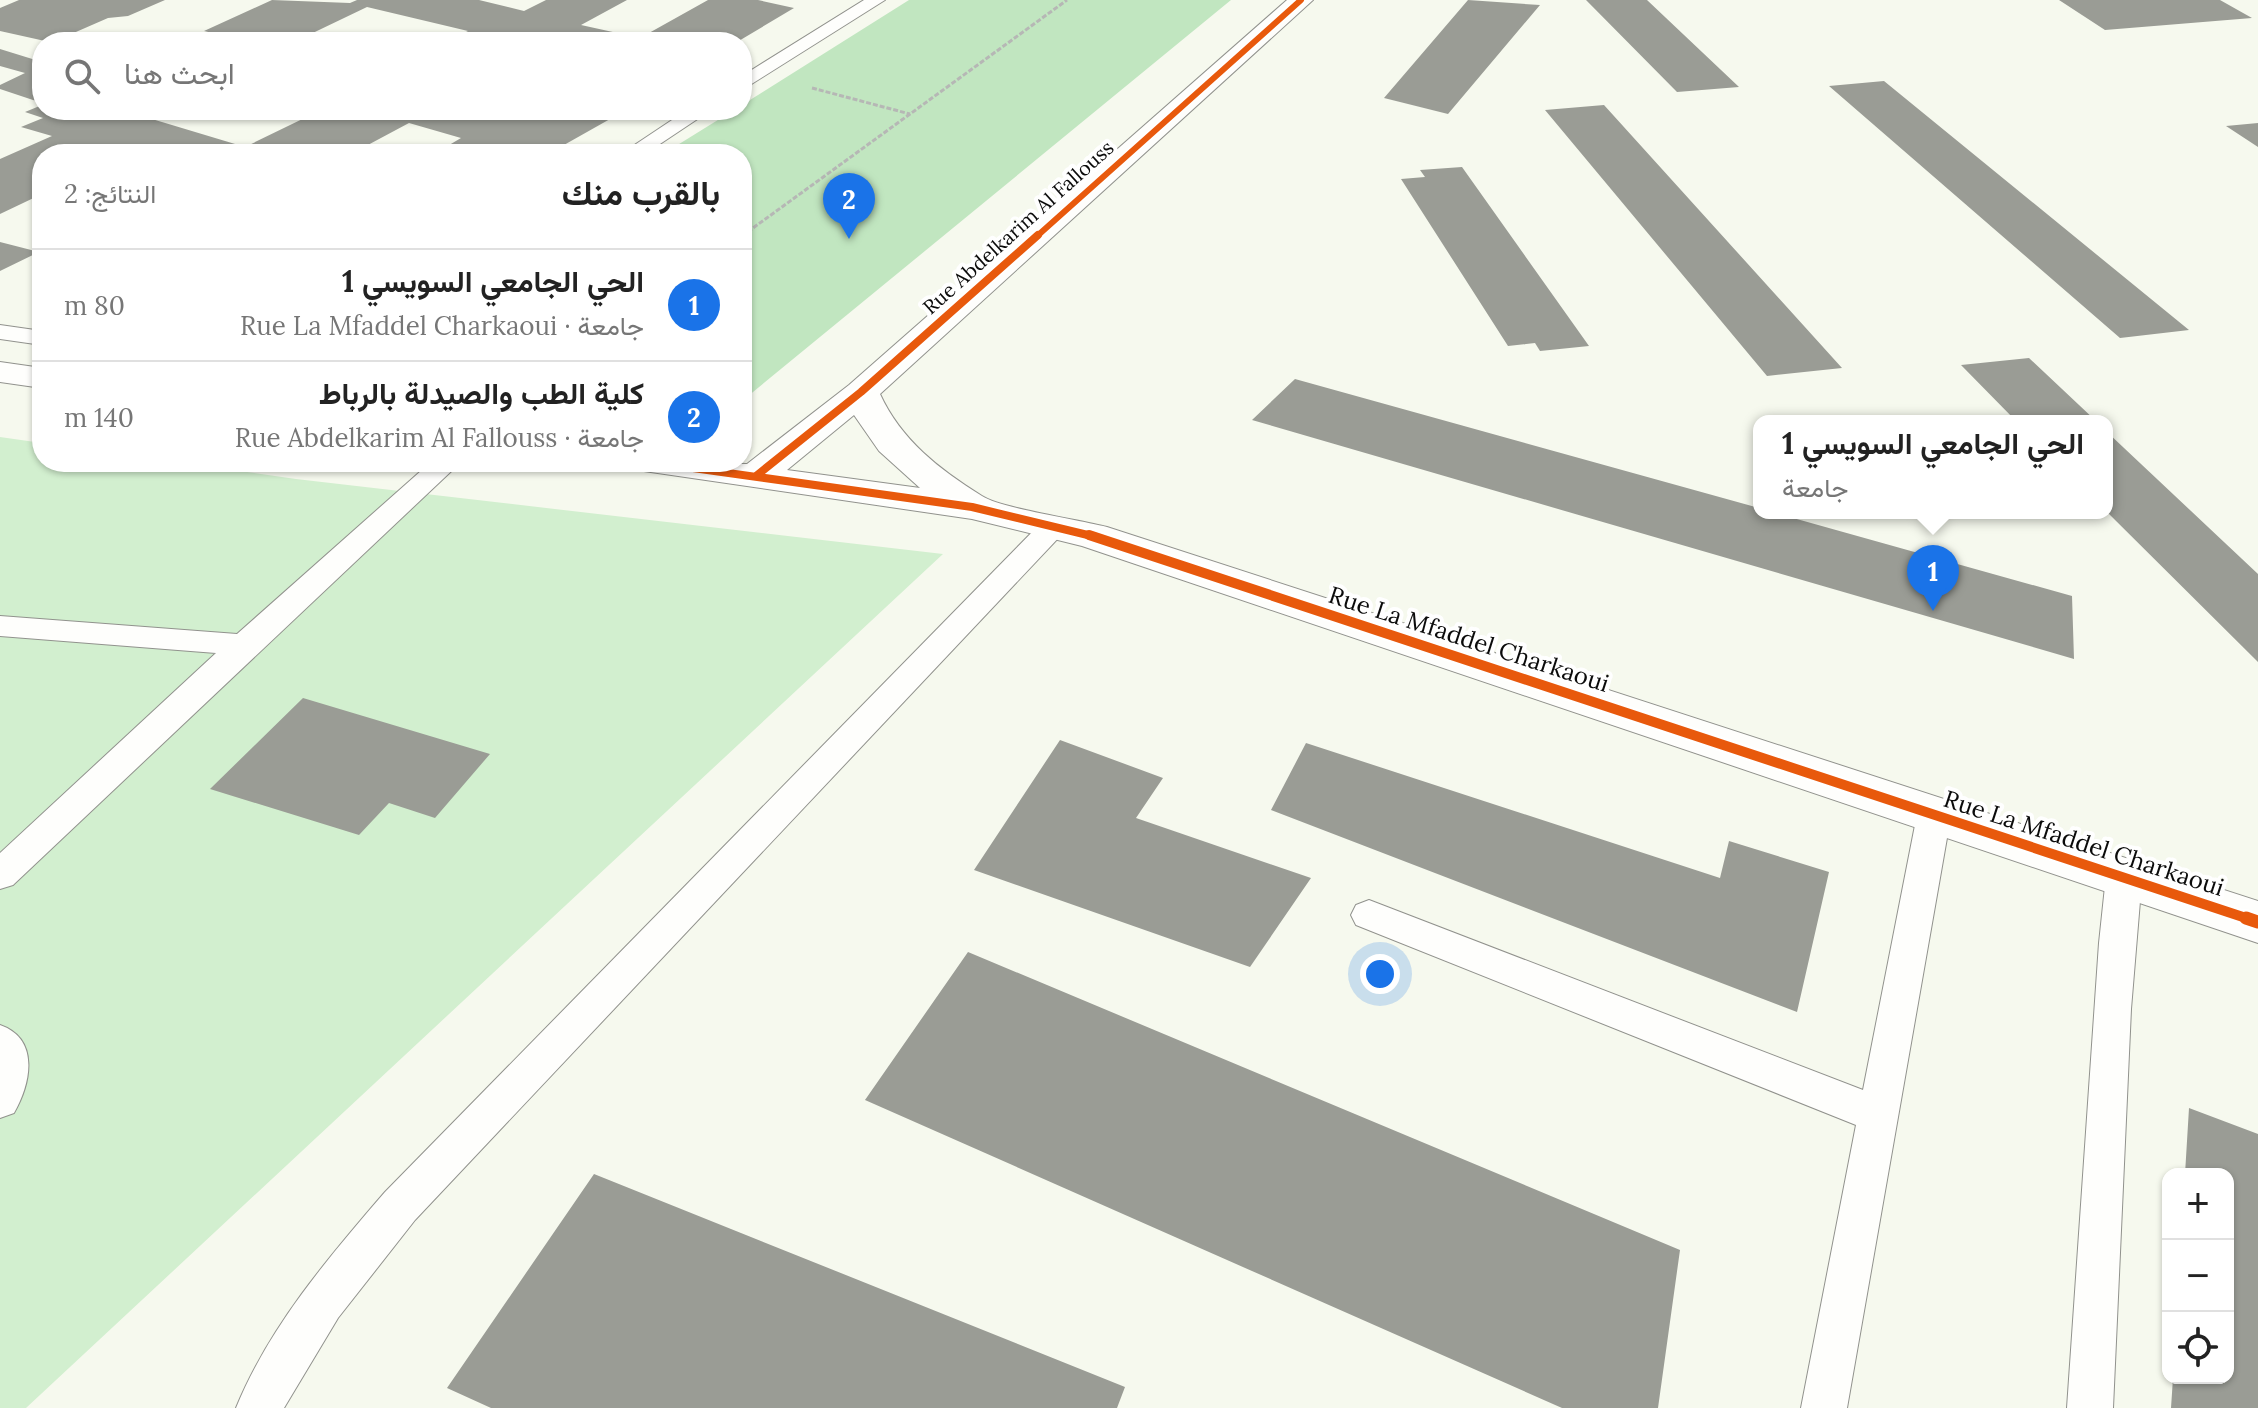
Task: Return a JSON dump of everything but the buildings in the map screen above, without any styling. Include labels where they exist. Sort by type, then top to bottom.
[{"type":"street","name":"Rue Abdelkarim Al Fallouss","points":[[756,476],[861,392],[1301,0]]},
{"type":"street","points":[[0,372],[32,377]]},
{"type":"street","points":[[861,392],[872,421],[894,449],[972,507]]},
{"type":"street","name":"Rue La Mfaddel Charkaoui","points":[[726,472],[972,507],[1132,548],[2258,922]]},
{"type":"lane","points":[[752,78],[876,0]]},
{"type":"lane","points":[[647,144],[685,120]]},
{"type":"lane","points":[[0,332],[32,337]]},
{"type":"lane","points":[[0,875],[244,645],[436,472]]},
{"type":"lane","points":[[259,1408],[302,1331],[349,1265],[400,1206],[1054,526]]},
{"type":"lane","points":[[0,626],[244,645]]},
{"type":"lane","points":[[1824,1408],[1934,815]]},
{"type":"lane","points":[[2090,1408],[2099,1300],[2112,982],[2124,877]]},
{"type":"lane","points":[[1369,915],[1879,1115]]},
{"type":"lane","points":[[0,1042],[10,1054],[12,1073],[0,1100]]},
{"type":"path","points":[[752,229],[1067,0]]},
{"type":"path","points":[[807,87],[911,114]]},
{"type":"green space","points":[[909,0],[1231,0],[752,393],[752,144],[679,144],[718,120],[752,120],[752,99]]},
{"type":"green space","points":[[0,437],[32,442],[32,472],[247,472],[943,554],[26,1408],[0,1408]]},
{"type":"cycle path","points":[[756,476],[861,392],[1301,0]]},
{"type":"cycle path","points":[[722,472],[972,507],[1093,536],[2258,922]]},
{"type":"place","name":"كلية الطب والصيدلة بالرباط","points":[[849,239]]},
{"type":"place","name":"الحي الجامعي السويسي 1","points":[[1933,611]]}]
